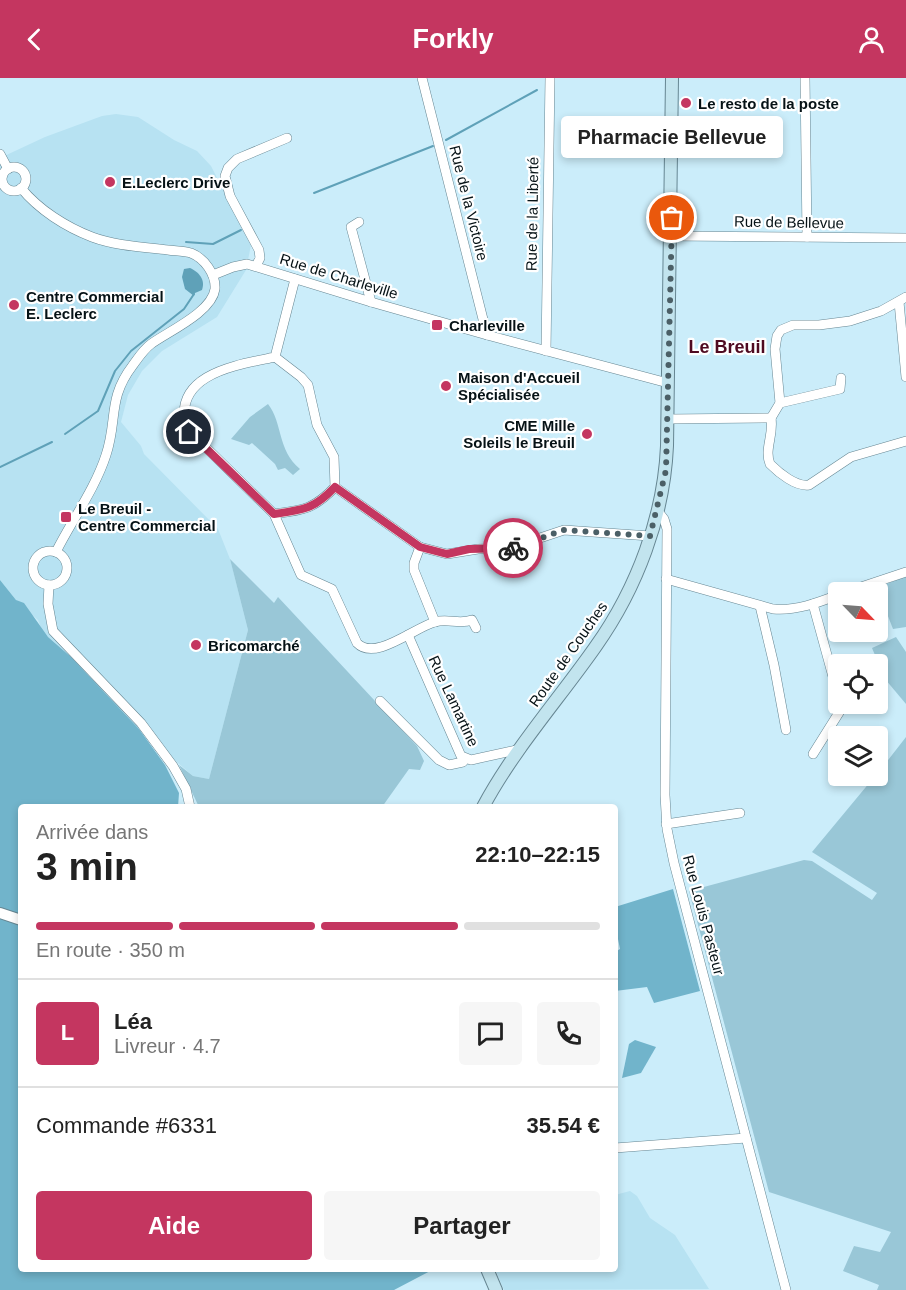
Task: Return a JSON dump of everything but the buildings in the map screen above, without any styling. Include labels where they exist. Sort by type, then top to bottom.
[{"type":"main road","name":"Route de Couches","points":[[485,804],[521,748],[605,632],[635,577],[656,517],[666,470],[668,419],[672,236],[672,78]]},
{"type":"main road","points":[[488,1272],[496,1290]]},
{"type":"street","name":"Rue de la Victoire","points":[[422,78],[487,335]]},
{"type":"street","name":"Rue de la Liberté","points":[[546,351],[550,78]]},
{"type":"street","points":[[805,78],[807,237]]},
{"type":"street","points":[[256,266],[260,258],[259,250],[230,196],[225,176],[228,168],[237,159],[287,138]]},
{"type":"street","points":[[0,154],[8,169]]},
{"type":"street","points":[[15,167],[24,172],[26,183],[21,188],[11,190],[5,186],[3,178],[8,169],[15,167]]},
{"type":"street","points":[[21,188],[45,211],[78,231],[112,243],[191,253],[204,262],[213,275],[214,288],[211,300],[203,309],[149,346],[122,380],[112,412],[110,441],[98,476],[56,552]]},
{"type":"street","points":[[359,222],[351,226],[371,302]]},
{"type":"street","name":"Rue de Bellevue","points":[[672,236],[906,238]]},
{"type":"street","name":"Rue de Charleville","points":[[213,275],[240,265],[256,266],[487,335],[668,383]]},
{"type":"street","points":[[275,357],[295,279]]},
{"type":"street","points":[[906,377],[903,300],[850,321],[819,325],[793,325],[781,330],[777,336],[775,349],[780,403],[771,418],[772,435],[767,451],[770,464],[804,486],[851,457],[906,441]]},
{"type":"street","points":[[274,514],[302,510],[320,503],[335,487],[334,457],[317,425],[308,385],[275,357]]},
{"type":"street","points":[[275,357],[221,369],[206,376],[187,398],[183,416],[186,428],[274,514],[301,575],[332,589],[361,647],[374,650],[435,622],[463,623],[472,620],[476,628]]},
{"type":"street","points":[[780,403],[840,389],[841,378]]},
{"type":"street","points":[[668,419],[771,418]]},
{"type":"street","points":[[335,487],[420,547],[447,554],[478,549],[510,548],[554,532],[573,530],[667,542]]},
{"type":"street","points":[[656,517],[667,542]]},
{"type":"street","name":"Rue Louis Pasteur","points":[[667,542],[664,795],[666,824],[674,863],[786,1290]]},
{"type":"street","points":[[420,547],[414,570],[435,622]]},
{"type":"street","points":[[56,552],[64,558],[66,572],[58,582],[49,585],[37,579],[33,566],[41,553],[56,552]]},
{"type":"street","points":[[876,582],[906,572]]},
{"type":"street","points":[[666,579],[760,606],[786,610],[828,599]]},
{"type":"street","points":[[49,585],[48,604],[53,631],[141,723],[173,766],[186,789],[189,804]]},
{"type":"street","points":[[813,604],[828,659]]},
{"type":"street","points":[[760,606],[786,730]]},
{"type":"street","name":"Rue Lamartine","points":[[408,635],[458,752],[465,759],[478,759],[521,748]]},
{"type":"street","points":[[381,701],[439,760],[449,765],[463,762],[465,759]]},
{"type":"street","points":[[813,754],[838,714]]},
{"type":"street","points":[[666,824],[740,813]]},
{"type":"street","points":[[0,913],[18,919]]},
{"type":"street","points":[[618,1148],[746,1138]]},
{"type":"shaded area","points":[[116,114],[138,117],[174,140],[197,151],[211,166],[251,245],[246,270],[217,317],[162,351],[142,371],[128,395],[121,422],[141,446],[144,454],[218,529],[230,559],[248,630],[209,779],[193,776],[139,729],[71,657],[42,631],[38,620],[16,600],[0,580],[0,158],[45,137],[102,116]]},
{"type":"shaded area","points":[[190,268],[199,274],[203,283],[202,290],[194,296],[185,289],[182,277],[184,269]]},
{"type":"shaded area","points":[[268,404],[273,411],[287,454],[300,469],[293,475],[285,468],[278,470],[275,464],[252,443],[249,445],[231,439],[250,417]]},
{"type":"shaded area","points":[[230,559],[274,603],[278,597],[417,746],[424,761],[420,770],[409,769],[384,804],[198,804],[179,765],[193,776],[209,779],[248,630]]},
{"type":"shaded area","points":[[906,576],[906,627],[893,629],[888,616],[888,583]]},
{"type":"shaded area","points":[[0,580],[16,600],[24,603],[48,637],[71,657],[139,729],[165,765],[179,793],[178,804],[18,804],[18,915],[0,909]]},
{"type":"shaded area","points":[[896,637],[906,652],[906,704],[888,683],[888,654],[875,654],[872,648]]},
{"type":"shaded area","points":[[906,737],[906,1290],[877,1290],[879,1285],[843,1271],[854,1246],[880,1252],[891,1232],[769,1192],[689,891],[804,860],[812,861],[872,900],[877,893],[812,852],[867,786],[888,786],[888,760]]},
{"type":"shaded area","points":[[673,889],[700,991],[654,1003],[647,987],[618,991],[618,950],[620,949],[618,906]]},
{"type":"shaded area","points":[[0,918],[18,924],[18,1272],[428,1272],[394,1290],[0,1290]]},
{"type":"shaded area","points":[[635,1040],[656,1047],[641,1073],[622,1078],[629,1044]]},
{"type":"shaded area","points":[[630,1191],[637,1196],[650,1218],[675,1235],[709,1289],[504,1290],[496,1272],[618,1272],[618,1194]]},
{"type":"waterway","points":[[446,140],[537,90]]},
{"type":"waterway","points":[[314,193],[433,146]]},
{"type":"waterway","points":[[186,242],[213,244],[241,230]]},
{"type":"waterway","points":[[65,434],[98,411],[115,371],[131,351],[184,309],[194,294]]},
{"type":"waterway","points":[[0,467],[52,442]]},
{"type":"way so far","points":[[513,548],[564,530],[650,536],[666,470],[672,218]]},
{"type":"place","name":"Le resto de la poste","points":[[686,103]]},
{"type":"place","name":"E.Leclerc Drive","points":[[110,182]]},
{"type":"place","name":"Pharmacie Bellevue","points":[[672,218]]},
{"type":"place","name":"Centre Commercial E. Leclerc","points":[[14,305]]},
{"type":"place","name":"Charleville","points":[[437,325]]},
{"type":"place","name":"Maison d'Accueil Spécialisée","points":[[446,386]]},
{"type":"place","name":"CME Mille Soleils le Breuil","points":[[587,434]]},
{"type":"place","name":"Le Breuil - Centre Commercial","points":[[66,517]]},
{"type":"place","name":"Bricomarché","points":[[196,645]]},
{"type":"district","name":"Le Breuil","points":[[727,347]]},
{"type":"route","points":[[189,432],[274,514],[302,510],[320,503],[335,487],[420,547],[447,554],[469,549],[513,548]]}]
